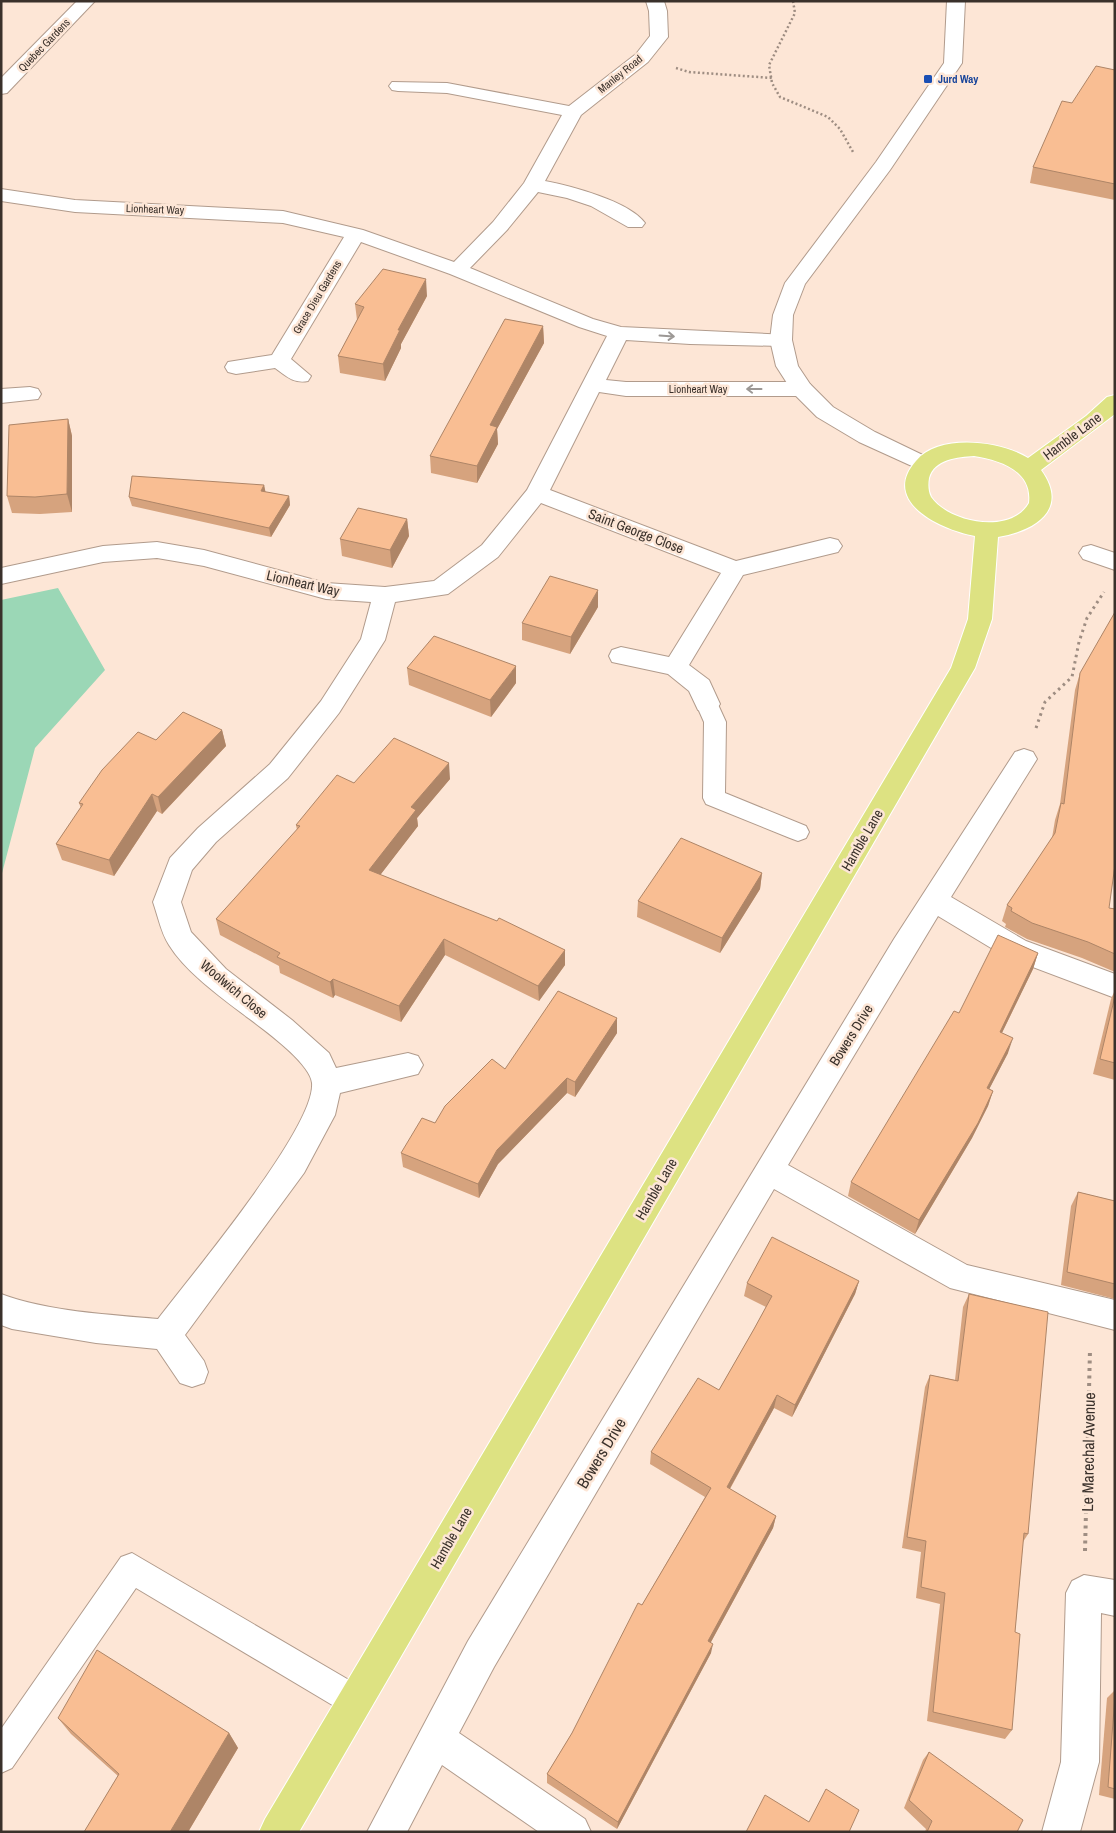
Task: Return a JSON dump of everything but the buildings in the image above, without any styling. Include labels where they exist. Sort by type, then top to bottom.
[{"type":"main road","name":"Hamble Lane","points":[[1028,469],[1094,421],[1115,402]]},
{"type":"main road","points":[[974,449],[994,452],[1013,458],[1028,469],[1036,479],[1041,490],[1041,502],[1035,512],[1025,520],[1008,528],[987,530],[967,528],[948,522],[933,512],[922,501],[916,488],[918,476],[925,465],[937,456],[954,450],[974,449]]},
{"type":"main road","name":"Hamble Lane","points":[[278,1832],[963,668],[980,619],[987,530]]},
{"type":"street","name":"Quebec Gardens","points":[[1,89],[87,1]]},
{"type":"street","name":"Manley Road","points":[[456,270],[500,226],[533,185],[574,112],[642,58],[659,37],[658,11],[655,1]]},
{"type":"street","points":[[925,465],[867,437],[825,412],[802,389],[787,366],[780,340],[783,315],[795,283],[883,166],[953,63],[956,1]]},
{"type":"street","points":[[398,86],[448,81],[574,112]]},
{"type":"street","points":[[533,185],[569,191],[609,206],[635,223]]},
{"type":"street","name":"Lionheart Way","points":[[1,195],[75,206],[283,217],[356,234],[456,270],[586,323],[619,333],[690,338],[780,340]]},
{"type":"street","points":[[609,206],[627,198]]},
{"type":"street","name":"Grace Dieu Gardens","points":[[279,361],[356,234]]},
{"type":"street","name":"Lionheart Way","points":[[1,576],[103,554],[157,550],[204,558],[326,591],[385,596],[440,588],[490,551],[537,493],[619,333]]},
{"type":"street","points":[[236,367],[279,361],[300,376]]},
{"type":"street","name":"Lionheart Way","points":[[593,385],[626,389],[802,389]]},
{"type":"street","points":[[1,396],[30,394]]},
{"type":"street","name":"Saint George Close","points":[[537,493],[735,569]]},
{"type":"street","points":[[675,667],[735,569],[830,546]]},
{"type":"street","points":[[1091,553],[1115,562]]},
{"type":"street","name":"Woolwich Close","points":[[327,1083],[319,1062],[282,1028],[216,977],[179,938],[168,902],[180,865],[207,835],[278,771],[330,707],[373,640],[385,596]]},
{"type":"street","points":[[621,656],[675,667],[700,686],[708,704]]},
{"type":"street","name":"Bowers Drive","points":[[386,1832],[481,1654],[769,1170],[934,900],[1024,759]]},
{"type":"street","points":[[934,900],[1016,949],[1115,986]]},
{"type":"street","points":[[166,1335],[293,1164],[320,1115],[327,1083],[408,1065]]},
{"type":"street","points":[[769,1170],[961,1278],[1103,1314]]},
{"type":"street","points":[[1,1309],[12,1314],[77,1325],[166,1335],[192,1372]]},
{"type":"street","points":[[1061,1832],[1080,1762],[1099,1595]]},
{"type":"street","points":[[436,1739],[572,1832]]},
{"type":"lane","points":[[708,704],[715,722],[714,798],[798,832]]},
{"type":"lane","points":[[1,1757],[132,1568],[355,1700]]},
{"type":"path","points":[[792,1],[796,13],[769,65],[780,97],[828,117],[840,129],[855,154],[883,166]]},
{"type":"path","points":[[642,58],[689,72],[772,78]]},
{"type":"path","points":[[1024,759],[1045,702],[1072,677],[1079,642],[1087,618],[1107,588]]},
{"type":"path","name":"Le Marechal Avenue","points":[[1099,1595],[1103,1314]]},
{"type":"green space","points":[[58,588],[105,670],[35,748],[1,877],[1,600]]},
{"type":"place","name":"Jurd Way","points":[[928,79]]}]
